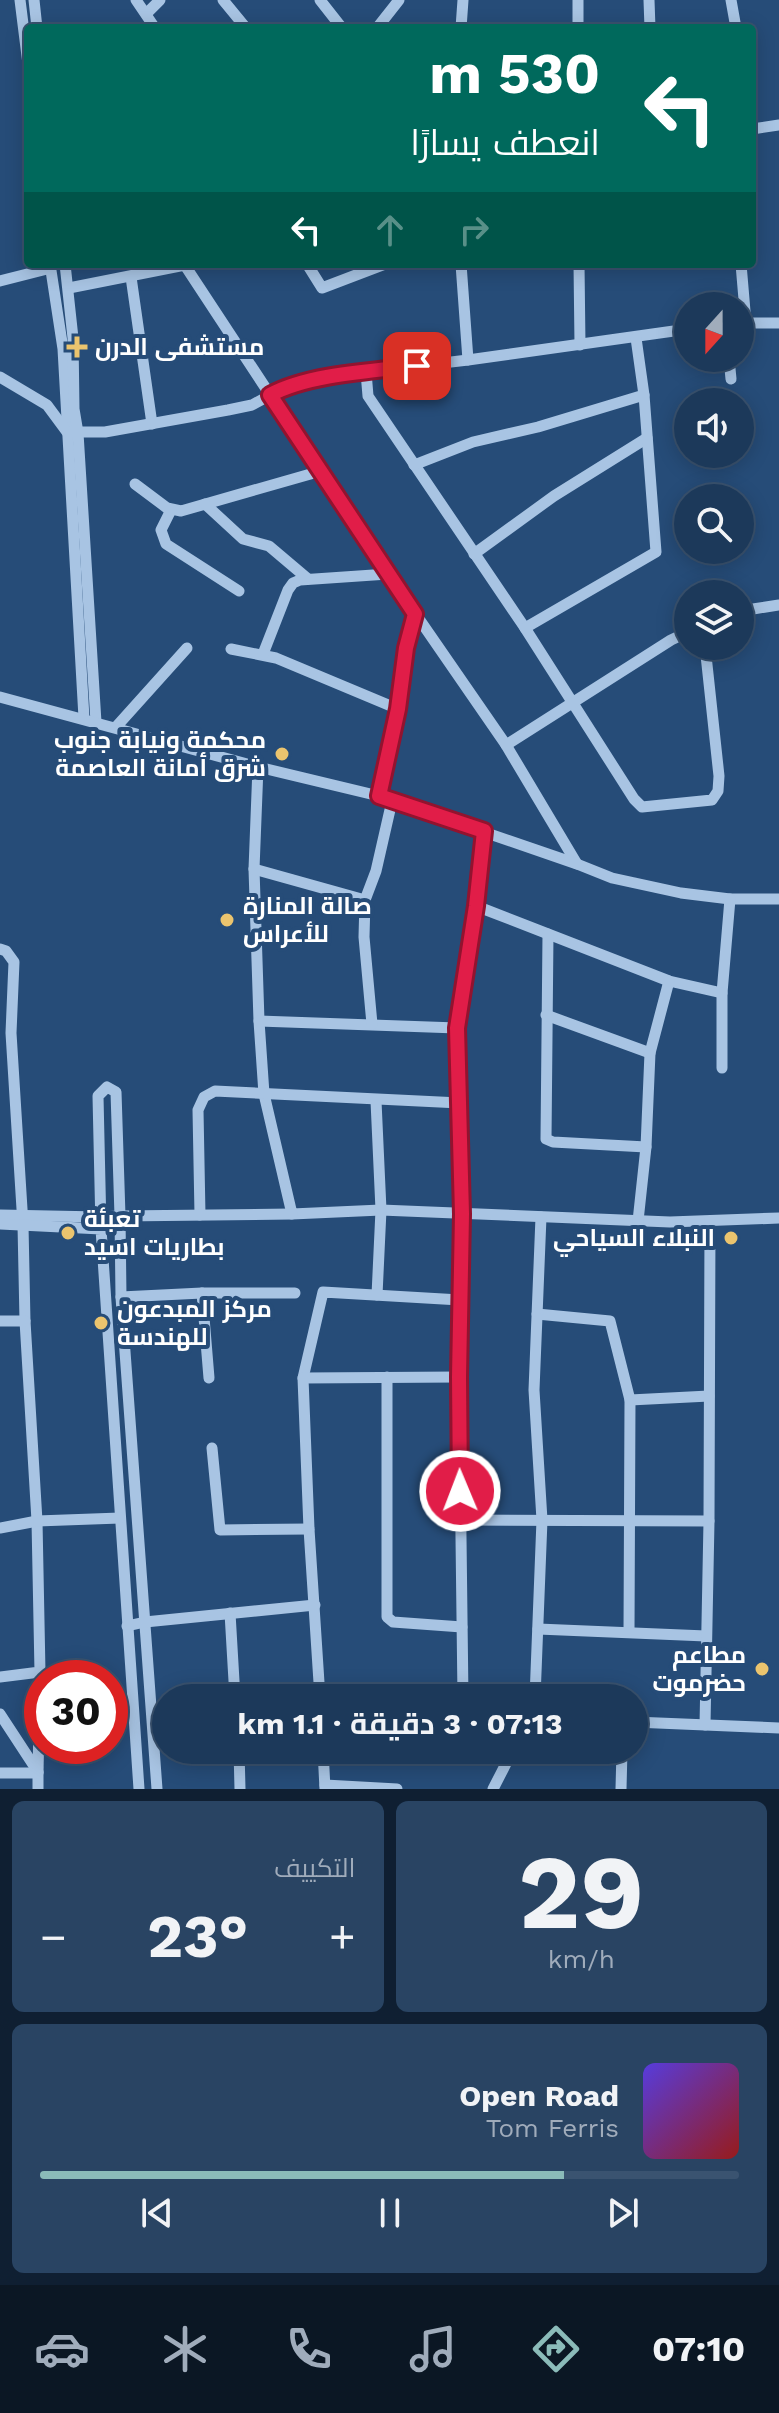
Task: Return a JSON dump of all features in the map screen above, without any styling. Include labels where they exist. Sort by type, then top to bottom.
[{"type":"street","points":[[20,0],[24,32]]},
{"type":"street","points":[[34,0],[37,24]]},
{"type":"street","points":[[136,0],[153,24]]},
{"type":"street","points":[[147,13],[160,0]]},
{"type":"street","points":[[223,0],[243,24]]},
{"type":"street","points":[[320,0],[339,24]]},
{"type":"street","points":[[380,24],[399,0]]},
{"type":"street","points":[[461,24],[463,0]]},
{"type":"street","points":[[578,0],[578,24]]},
{"type":"street","points":[[649,0],[650,24]]},
{"type":"street","points":[[731,0],[735,24]]},
{"type":"street","points":[[756,128],[779,125]]},
{"type":"street","points":[[0,281],[43,268]]},
{"type":"street","points":[[50,268],[72,433],[96,722]]},
{"type":"street","points":[[66,268],[73,338],[72,433],[84,718]]},
{"type":"street","points":[[69,288],[168,268]]},
{"type":"street","points":[[187,268],[388,574],[506,745],[577,864]]},
{"type":"street","points":[[310,268],[322,288],[374,268]]},
{"type":"street","points":[[461,268],[468,360]]},
{"type":"street","points":[[579,268],[580,345]]},
{"type":"street","points":[[741,268],[742,292]]},
{"type":"street","points":[[131,277],[152,424]]},
{"type":"street","points":[[754,323],[779,323]]},
{"type":"street","points":[[0,377],[47,405],[72,433],[105,432],[252,405],[287,386],[366,372],[674,331]]},
{"type":"street","points":[[525,628],[656,552],[644,395],[636,338]]},
{"type":"street","points":[[366,372],[368,396],[642,807],[712,800],[718,791],[707,660]]},
{"type":"street","points":[[730,372],[731,379]]},
{"type":"street","points":[[414,465],[473,442],[538,427],[644,395]]},
{"type":"street","points":[[474,554],[554,496],[647,438]]},
{"type":"street","points":[[135,484],[171,510],[181,511],[321,471]]},
{"type":"street","points":[[205,504],[243,539],[269,546],[308,579]]},
{"type":"street","points":[[171,510],[161,530],[166,544],[239,591]]},
{"type":"street","points":[[263,654],[289,587],[296,581],[388,574]]},
{"type":"street","points":[[754,609],[779,605]]},
{"type":"street","points":[[379,796],[415,614]]},
{"type":"street","points":[[506,745],[674,639]]},
{"type":"street","points":[[116,727],[187,648]]},
{"type":"street","points":[[231,649],[263,654],[302,667],[398,709]]},
{"type":"street","points":[[0,697],[258,767],[379,796],[612,878],[681,893],[730,899],[779,899]]},
{"type":"street","points":[[258,767],[254,869],[264,1094],[292,1214]]},
{"type":"street","points":[[372,1024],[364,937],[365,900],[376,871],[392,801]]},
{"type":"street","points":[[463,1684],[459,1377],[462,1214],[457,1028],[484,831]]},
{"type":"street","points":[[254,869],[365,900]]},
{"type":"street","points":[[722,1068],[722,993],[730,899]]},
{"type":"street","points":[[476,906],[669,981],[722,993]]},
{"type":"street","points":[[548,934],[546,1139],[553,1142],[646,1147]]},
{"type":"street","points":[[0,949],[6,951],[14,962],[5,1034],[22,1220],[37,1521],[40,1660]]},
{"type":"street","points":[[638,1221],[646,1147],[650,1053],[669,981]]},
{"type":"street","points":[[546,1015],[650,1053]]},
{"type":"street","points":[[259,1021],[457,1028]]},
{"type":"street","points":[[139,1789],[100,1223],[98,1096],[107,1087],[116,1092],[121,1297],[157,1789]]},
{"type":"street","points":[[200,1215],[198,1110],[204,1097],[215,1091],[460,1103]]},
{"type":"street","points":[[376,1101],[381,1210],[377,1295]]},
{"type":"street","points":[[0,1215],[22,1220],[100,1223],[200,1215],[381,1210],[638,1221],[779,1218]]},
{"type":"street","points":[[536,1684],[542,1520],[534,1390],[541,1217]]},
{"type":"street","points":[[0,1224],[22,1220]]},
{"type":"street","points":[[705,1725],[710,1221]]},
{"type":"street","points":[[319,1684],[303,1378],[323,1292],[460,1300]]},
{"type":"street","points":[[202,1293],[209,1378]]},
{"type":"street","points":[[121,1297],[295,1293]]},
{"type":"street","points":[[537,1314],[610,1321],[630,1400],[629,1632]]},
{"type":"street","points":[[0,1321],[25,1321]]},
{"type":"street","points":[[387,1377],[387,1617],[393,1622],[462,1627]]},
{"type":"street","points":[[303,1378],[459,1377]]},
{"type":"street","points":[[630,1400],[709,1396]]},
{"type":"street","points":[[212,1448],[220,1530],[309,1529]]},
{"type":"street","points":[[0,1528],[37,1521],[120,1518]]},
{"type":"street","points":[[461,1520],[709,1521]]},
{"type":"street","points":[[127,1626],[315,1605]]},
{"type":"street","points":[[230,1613],[234,1684]]},
{"type":"street","points":[[538,1629],[706,1636]]},
{"type":"street","points":[[0,1677],[24,1674]]},
{"type":"street","points":[[0,1714],[38,1773]]},
{"type":"street","points":[[648,1723],[779,1728]]},
{"type":"street","points":[[38,1764],[38,1789]]},
{"type":"street","points":[[239,1764],[240,1789]]},
{"type":"street","points":[[324,1764],[325,1787],[397,1789]]},
{"type":"street","points":[[493,1789],[506,1764]]},
{"type":"street","points":[[621,1789],[622,1764]]},
{"type":"street","points":[[0,1773],[38,1773]]},
{"type":"place","name":"مستشفى الدرن","points":[[77,347]]},
{"type":"place","name":"محكمة ونيابة جنوب شرق أمانة العاصمة","points":[[282,754]]},
{"type":"place","name":"صالة المنارة للأعراس","points":[[227,920]]},
{"type":"place","name":"تعبئة بطاريات اسيد","points":[[68,1233]]},
{"type":"place","name":"النبلاء السياحي","points":[[731,1238]]},
{"type":"place","name":"مركز المبدعون للهندسة","points":[[101,1323]]},
{"type":"place","name":"مطاعم حضرموت","points":[[762,1669]]},
{"type":"route","points":[[417,366],[287,386],[270,395],[415,614],[379,796],[484,831],[457,1028],[462,1214],[460,1491]]}]
